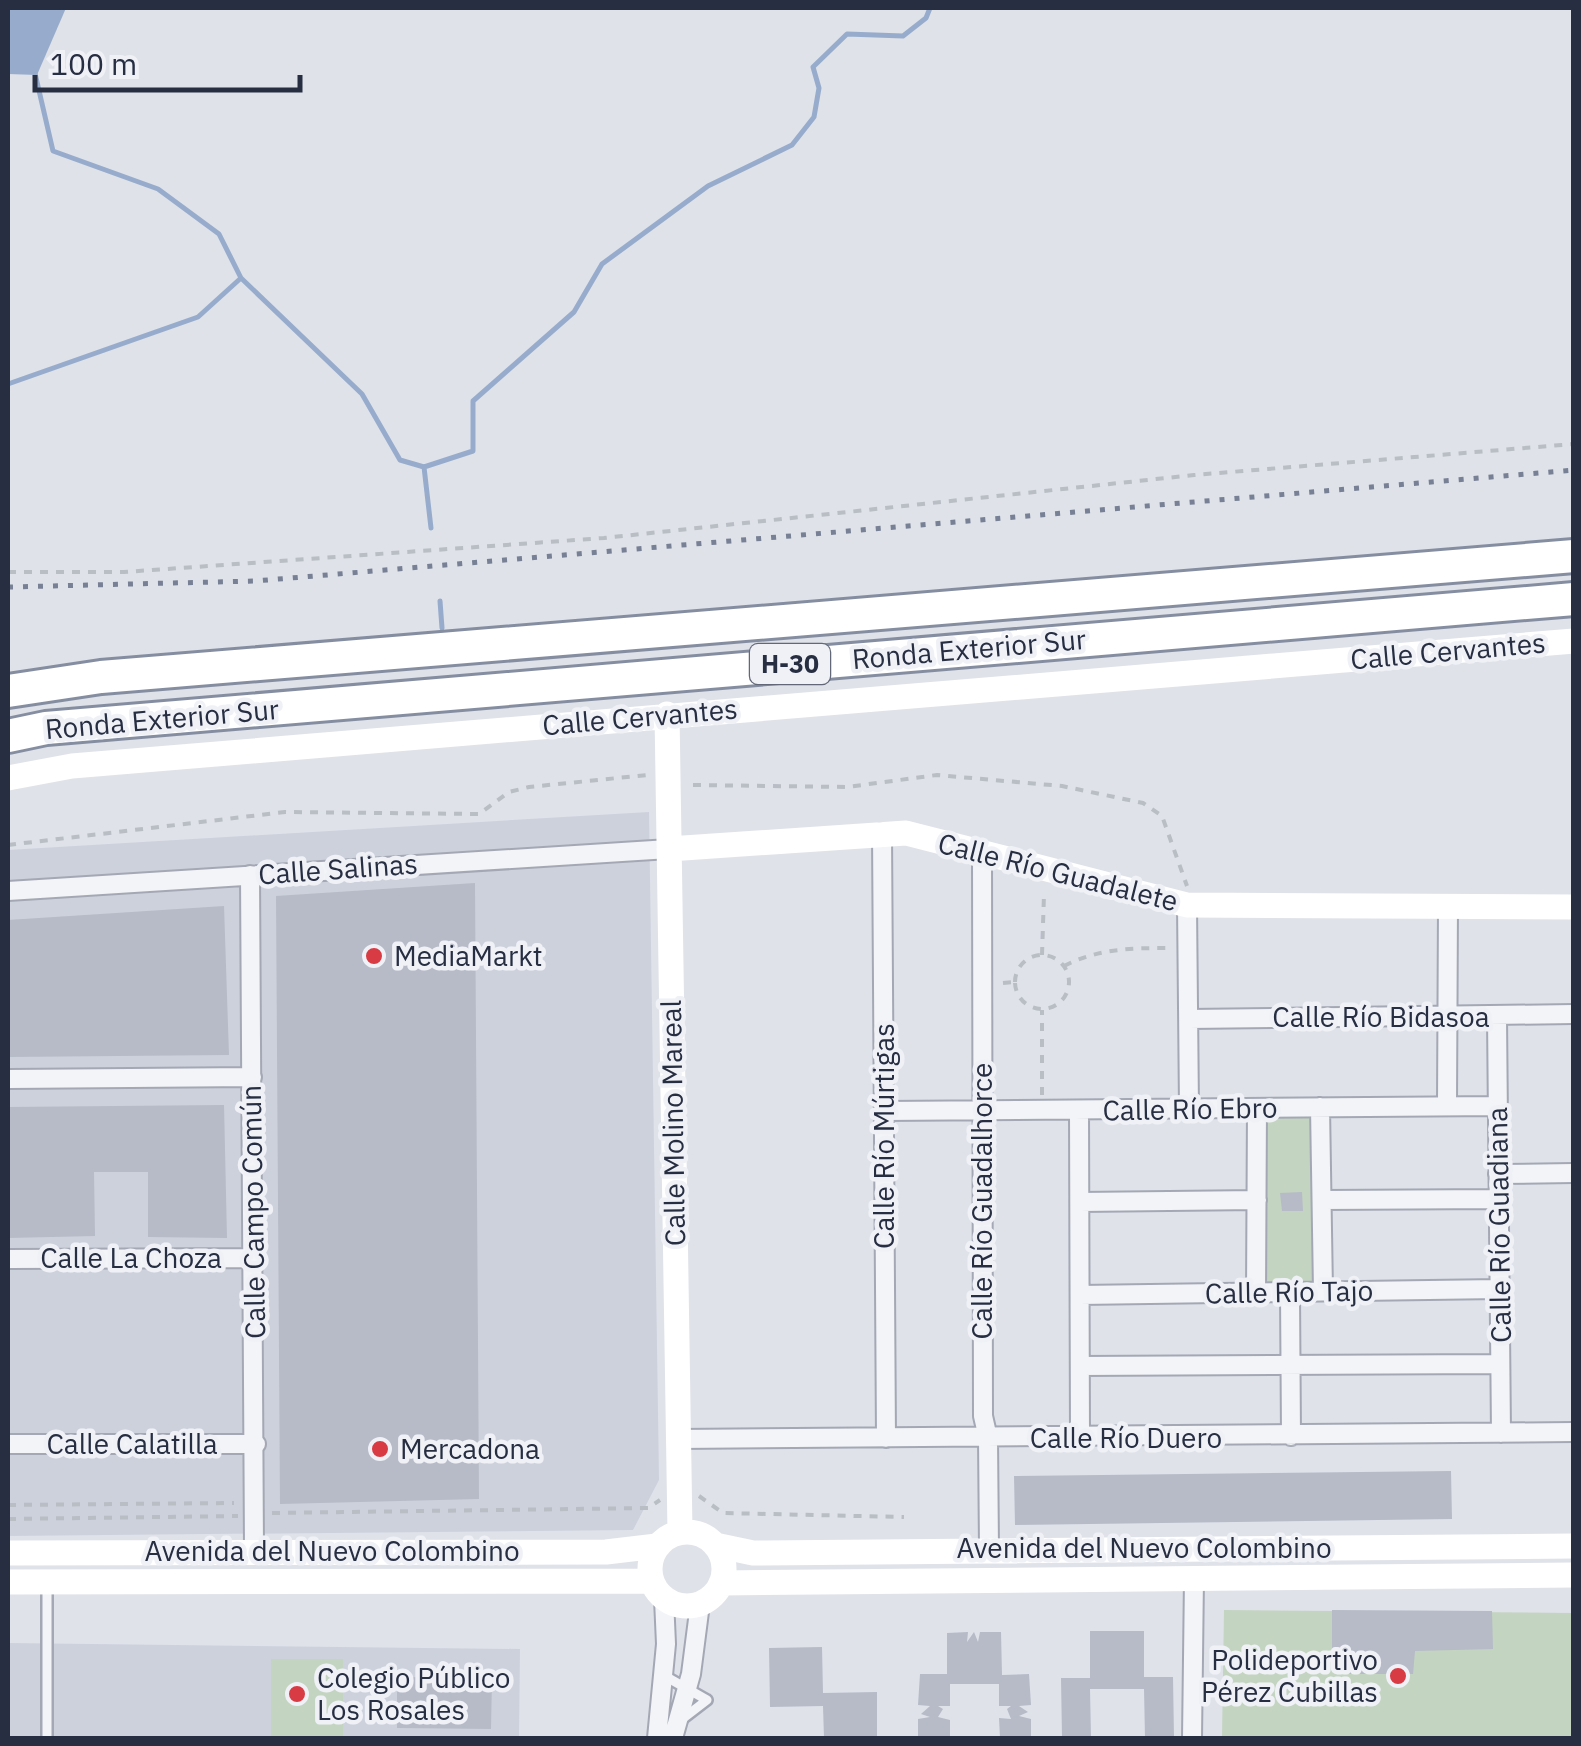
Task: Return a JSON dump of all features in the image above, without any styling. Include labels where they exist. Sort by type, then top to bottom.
[{"type":"highway","name":"Ronda Exterior Sur","points":[[8,691],[120,675],[1574,556]]},
{"type":"highway","name":"Ronda Exterior Sur","points":[[8,736],[85,724],[1574,599]]},
{"type":"street","name":"Calle Cervantes","points":[[8,778],[72,766],[1574,641]]},
{"type":"street","name":"Calle Molino Mareal","points":[[667,714],[680,1532]]},
{"type":"street","name":"Calle Río Múrtigas","points":[[882,833],[886,1438]]},
{"type":"street","name":"Calle Río Guadalete","points":[[669,848],[906,834],[1188,897],[1574,907]]},
{"type":"street","name":"Calle Salinas","points":[[8,891],[669,848]]},
{"type":"street","name":"Calle Río Guadalhorce","points":[[982,853],[983,1416],[988,1438],[989,1549]]},
{"type":"street","name":"Calle Campo Común","points":[[250,875],[254,1550]]},
{"type":"street","points":[[1188,897],[1188,1108]]},
{"type":"street","points":[[1447,1105],[1448,1015],[1460,905]]},
{"type":"street","name":"Calle Río Bidasoa","points":[[1189,1019],[1574,1014]]},
{"type":"street","name":"Calle Río Guadiana","points":[[1496,1017],[1501,1433]]},
{"type":"street","points":[[8,1079],[252,1078]]},
{"type":"street","name":"Calle Río Ebro","points":[[884,1110],[1497,1106]]},
{"type":"street","points":[[1320,1107],[1323,1291]]},
{"type":"street","points":[[1256,1294],[1257,1108]]},
{"type":"street","points":[[1079,1110],[1080,1438]]},
{"type":"street","points":[[1498,1174],[1574,1173]]},
{"type":"street","points":[[1080,1202],[1257,1200]]},
{"type":"street","points":[[1322,1200],[1498,1200]]},
{"type":"street","name":"Calle La Choza","points":[[8,1259],[254,1258]]},
{"type":"street","name":"Calle Río Tajo","points":[[1080,1295],[1499,1290]]},
{"type":"street","points":[[1290,1294],[1291,1436]]},
{"type":"street","points":[[1080,1366],[1500,1364]]},
{"type":"street","name":"Calle Río Duero","points":[[678,1439],[1574,1432]]},
{"type":"street","name":"Calle Calatilla","points":[[8,1444],[256,1444]]},
{"type":"street","points":[[658,1590],[688,1607],[700,1604],[721,1583],[724,1563],[715,1545],[699,1534],[680,1532],[657,1546],[651,1557],[658,1590],[663,1675],[658,1738]]},
{"type":"street","name":"Avenida del Nuevo Colombino","points":[[715,1545],[753,1553],[1574,1546]]},
{"type":"street","name":"Avenida del Nuevo Colombino","points":[[8,1553],[606,1552],[657,1546]]},
{"type":"street","name":"Avenida del Nuevo Colombino","points":[[721,1583],[1574,1575]]},
{"type":"street","points":[[1192,1738],[1194,1578]]},
{"type":"street","name":"Avenida del Nuevo Colombino","points":[[8,1582],[658,1590]]},
{"type":"street","points":[[675,1730],[686,1692],[700,1604]]},
{"type":"lane","points":[[46,1582],[47,1738]]},
{"type":"lane","points":[[663,1675],[686,1692]]},
{"type":"path","points":[[8,572],[124,572],[604,538],[1194,476],[1574,444]]},
{"type":"path","points":[[8,845],[286,812],[479,814],[510,792],[529,787],[650,774]]},
{"type":"path","points":[[693,785],[846,787],[937,775],[1094,792],[1143,803],[1162,816],[1188,897]]},
{"type":"path","points":[[1042,955],[1044,894]]},
{"type":"path","points":[[1064,966],[1083,956],[1127,948],[1176,948]]},
{"type":"path","points":[[1042,955],[1064,966],[1069,982],[1064,998],[1042,1008],[1020,998],[1015,982],[1026,960],[1042,955]]},
{"type":"path","points":[[1003,982],[1015,982]]},
{"type":"path","points":[[1042,1008],[1042,1095]]},
{"type":"path","points":[[8,1518],[648,1508],[662,1499],[700,1496],[723,1513],[904,1516]]},
{"type":"path","points":[[8,1505],[234,1503]]},
{"type":"shaded area","points":[[649,812],[659,1480],[633,1530],[8,1536],[8,850]]},
{"type":"shaded area","name":"Colegio Público Los Rosales","points":[[8,1643],[520,1649],[519,1738],[9,1738]]},
{"type":"green space","points":[[1264,1112],[1313,1113],[1314,1282],[1266,1282]]},
{"type":"green space","name":"Polideportivo Pérez Cubillas","points":[[1224,1610],[1573,1613],[1573,1738],[1222,1738]]},
{"type":"green space","points":[[271,1659],[343,1659],[343,1738],[271,1738]]},
{"type":"water","points":[[8,8],[66,8],[37,75],[8,74]]},
{"type":"building","points":[[475,883],[479,1499],[280,1504],[276,896]]},
{"type":"building","points":[[224,906],[229,1055],[8,1057],[8,920]]},
{"type":"building","points":[[224,1105],[227,1238],[148,1237],[148,1172],[94,1172],[95,1236],[8,1238],[8,1107]]},
{"type":"building","points":[[1302,1192],[1303,1211],[1282,1211],[1280,1193]]},
{"type":"building","points":[[1451,1471],[1452,1519],[1015,1525],[1014,1476]]},
{"type":"building","points":[[1332,1610],[1492,1611],[1493,1649],[1415,1651],[1413,1674],[1347,1674],[1347,1651],[1332,1650]]},
{"type":"building","points":[[1090,1631],[1144,1631],[1144,1677],[1173,1677],[1174,1738],[1145,1738],[1144,1689],[1090,1689],[1091,1738],[1062,1738],[1061,1678],[1090,1678]]},
{"type":"building","points":[[968,1632],[967,1642],[974,1632],[978,1642],[980,1632],[1001,1632],[1002,1675],[1029,1674],[1031,1705],[1019,1706],[1028,1712],[1019,1716],[1031,1719],[1031,1738],[1000,1738],[999,1718],[1011,1719],[1007,1709],[1011,1706],[999,1706],[999,1684],[950,1684],[950,1706],[938,1706],[943,1709],[938,1717],[950,1720],[950,1738],[918,1738],[918,1719],[930,1717],[921,1714],[930,1706],[918,1705],[920,1674],[947,1674],[947,1633]]},
{"type":"building","points":[[822,1647],[823,1693],[877,1692],[877,1738],[824,1738],[823,1706],[770,1707],[769,1648]]},
{"type":"building","points":[[397,1677],[492,1678],[491,1729],[397,1728]]},
{"type":"waterway","points":[[34,69],[53,151],[158,189],[219,234],[241,278],[362,394],[400,460],[424,467],[473,451],[473,401],[574,312],[602,264],[708,186],[792,145],[814,117],[819,88],[813,67],[847,34],[903,36],[926,18],[930,8]]},
{"type":"waterway","points":[[8,384],[198,317],[241,278]]},
{"type":"waterway","points":[[424,467],[431,528]]},
{"type":"waterway","points":[[440,601],[442,628]]},
{"type":"railway","points":[[8,587],[255,581],[1574,470]]},
{"type":"place","name":"MediaMarkt","points":[[374,956]]},
{"type":"place","name":"Mercadona","points":[[380,1449]]},
{"type":"place","name":"Polideportivo Pérez Cubillas","points":[[1398,1676]]},
{"type":"place","name":"Colegio Público Los Rosales","points":[[297,1694]]}]
